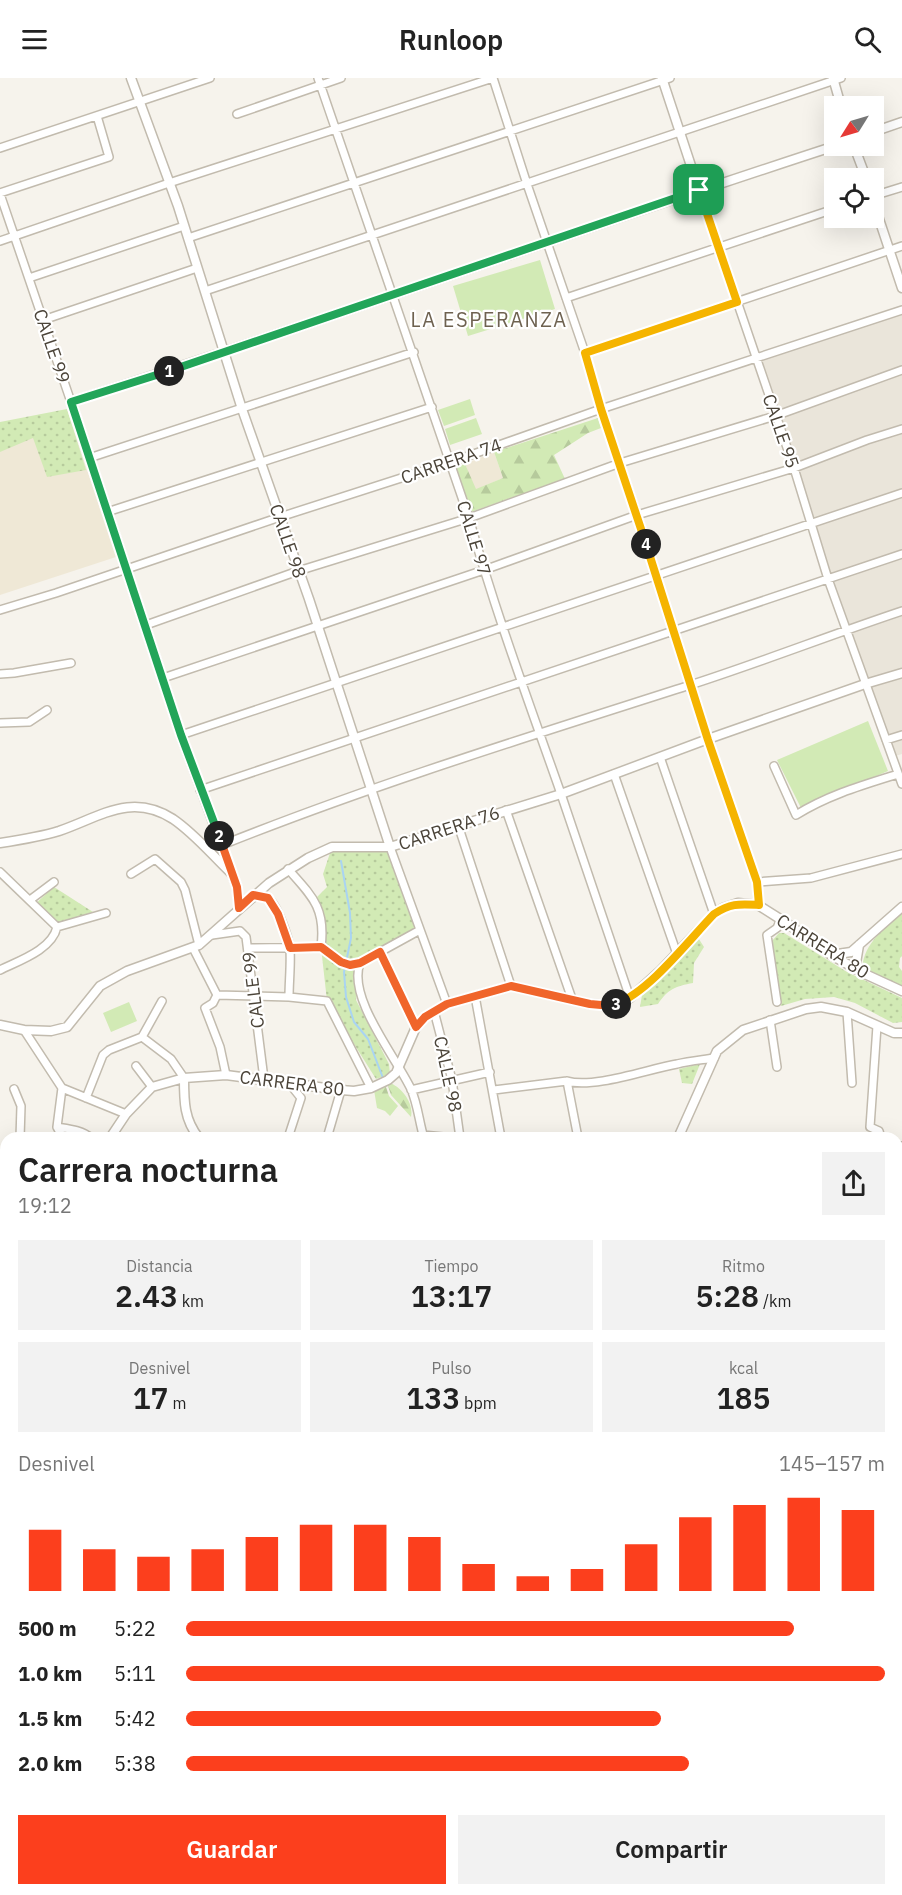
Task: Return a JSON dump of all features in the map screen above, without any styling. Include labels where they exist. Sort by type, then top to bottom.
[{"type":"street","name":"CALLE 98","points":[[131,78],[184,226],[242,409],[318,626],[390,847],[447,1004]]},
{"type":"street","points":[[0,148],[210,78]]},
{"type":"street","points":[[237,114],[319,81],[340,78]]},
{"type":"street","points":[[0,241],[169,183],[493,78],[526,184],[585,353],[708,740],[757,882],[759,905]]},
{"type":"street","points":[[188,238],[665,79]]},
{"type":"street","name":"CALLE 95","points":[[665,79],[680,133],[794,468],[828,579],[902,784]]},
{"type":"street","points":[[205,291],[836,79],[839,96]]},
{"type":"street","name":"CALLE 97","points":[[319,81],[414,352],[520,682],[561,794],[630,998]]},
{"type":"street","points":[[0,194],[109,157],[97,116]]},
{"type":"street","points":[[884,128],[902,122]]},
{"type":"street","points":[[71,402],[225,353],[392,294],[824,150]]},
{"type":"street","points":[[884,194],[902,187]]},
{"type":"street","name":"CALLE 99","points":[[0,194],[181,735],[237,887],[239,908]]},
{"type":"street","points":[[566,298],[824,212]]},
{"type":"street","points":[[29,278],[184,226]]},
{"type":"street","points":[[882,228],[902,288]]},
{"type":"street","points":[[585,353],[902,246]]},
{"type":"street","points":[[43,320],[197,268]]},
{"type":"street","name":"CARRERA 74","points":[[0,610],[67,590],[126,568],[451,462],[755,357],[902,310]]},
{"type":"street","points":[[89,458],[414,352]]},
{"type":"street","points":[[146,625],[298,571],[469,518],[620,464],[775,416],[902,370]]},
{"type":"street","points":[[107,512],[432,407]]},
{"type":"street","points":[[163,678],[484,570],[637,515],[794,468],[902,429]]},
{"type":"street","points":[[181,735],[503,629],[902,493]]},
{"type":"street","points":[[200,790],[902,554]]},
{"type":"street","points":[[222,845],[371,789],[539,732],[690,685],[902,611]]},
{"type":"street","points":[[0,674],[71,663]]},
{"type":"street","name":"CARRERA 76","points":[[0,1025],[24,1030],[51,1031],[67,1027],[100,986],[127,971],[196,946],[212,935],[253,895],[288,869],[332,847],[390,847],[561,794],[865,684],[902,673]]},
{"type":"street","points":[[0,723],[30,722],[47,710]]},
{"type":"street","points":[[886,740],[902,735]]},
{"type":"street","points":[[660,757],[714,914]]},
{"type":"street","points":[[774,766],[796,815],[847,790],[898,774]]},
{"type":"street","points":[[614,774],[677,954]]},
{"type":"street","points":[[0,843],[30,839],[60,830],[118,807],[140,807],[155,810],[175,820],[232,874]]},
{"type":"street","points":[[506,810],[572,999]]},
{"type":"street","points":[[458,825],[511,986]]},
{"type":"street","points":[[757,882],[811,878],[902,854]]},
{"type":"street","points":[[131,874],[155,859],[181,882],[185,890],[196,946],[217,995],[213,1003],[205,1008],[220,1047],[226,1075]]},
{"type":"street","points":[[288,869],[315,900],[319,910],[321,947]]},
{"type":"street","points":[[0,873],[57,927]]},
{"type":"street","points":[[30,900],[54,882]]},
{"type":"street","points":[[253,895],[268,898],[278,914],[290,948],[289,997]]},
{"type":"street","name":"CARRERA 80","points":[[152,1087],[184,1078],[226,1075],[341,1090],[354,1091],[371,1088],[388,1080],[396,1073],[397,1066],[416,1027],[434,1011],[447,1004],[511,986],[549,996],[601,1005],[616,1004],[630,998],[677,954],[714,914],[738,903],[759,905],[831,955],[855,969],[902,990]]},
{"type":"street","points":[[831,955],[851,952],[902,907]]},
{"type":"street","points":[[0,970],[33,954],[51,939],[57,927],[106,913]]},
{"type":"street","points":[[777,1002],[767,935],[777,928],[781,919]]},
{"type":"street","points":[[248,948],[321,947],[341,962],[350,965],[360,963],[420,930]]},
{"type":"street","name":"CALLE 99","points":[[212,935],[240,931],[246,937],[264,1079]]},
{"type":"street","points":[[855,969],[859,944]]},
{"type":"street","points":[[380,952],[416,1027]]},
{"type":"street","points":[[360,963],[357,980],[367,1011],[411,1090],[423,1132]]},
{"type":"street","points":[[217,995],[289,997],[327,1002],[371,1088]]},
{"type":"street","points":[[475,996],[500,1132]]},
{"type":"street","points":[[86,1098],[105,1052],[142,1037],[162,1001]]},
{"type":"street","points":[[681,1132],[714,1058],[723,1045],[743,1030],[806,1009],[821,1007],[847,1012],[894,1033],[902,1033]]},
{"type":"street","name":"CALLE 98","points":[[434,1011],[452,1080],[459,1132]]},
{"type":"street","points":[[847,1012],[852,1083]]},
{"type":"street","points":[[770,1020],[777,1067]]},
{"type":"street","points":[[877,1026],[870,1126],[879,1132]]},
{"type":"street","points":[[24,1030],[62,1088],[126,1114]]},
{"type":"street","points":[[142,1037],[171,1059],[184,1078],[187,1119],[195,1132]]},
{"type":"street","points":[[494,1090],[567,1081],[605,1081],[714,1058]]},
{"type":"street","points":[[114,1132],[126,1114],[152,1087],[136,1066]]},
{"type":"street","points":[[411,1090],[490,1072]]},
{"type":"street","points":[[567,1081],[577,1132]]},
{"type":"street","points":[[289,1083],[301,1098],[290,1132]]},
{"type":"street","points":[[60,1132],[57,1127],[62,1088]]},
{"type":"street","points":[[14,1089],[21,1106],[20,1132]]},
{"type":"street","points":[[329,1132],[341,1090]]},
{"type":"street","points":[[57,1127],[81,1132]]},
{"type":"shaded area","points":[[902,312],[902,754],[892,757],[755,357]]},
{"type":"shaded area","points":[[71,421],[116,557],[0,595],[0,450]]},
{"type":"shaded area","points":[[494,452],[503,478],[475,490],[465,464]]},
{"type":"green space","points":[[540,260],[555,309],[468,336],[453,286]]},
{"type":"green space","points":[[470,399],[475,415],[444,426],[438,410]]},
{"type":"green space","points":[[67,409],[86,470],[47,477],[33,438],[0,452],[0,422]]},
{"type":"green space","points":[[476,418],[482,434],[450,445],[445,429]]},
{"type":"green space","points":[[598,418],[601,428],[588,433],[554,455],[565,479],[471,512],[455,467],[465,464],[476,489],[503,478],[494,452]]},
{"type":"green space","points":[[868,721],[888,771],[801,808],[777,760]]},
{"type":"green space","points":[[332,847],[390,847],[420,930],[361,963],[356,1000],[389,1064],[390,1074],[376,1079],[327,1001],[321,947],[321,910],[317,897],[327,887],[323,874]]},
{"type":"green space","points":[[54,887],[93,912],[59,923],[35,904]]},
{"type":"green space","points":[[902,912],[902,956],[899,967],[902,971],[902,988],[875,975],[863,962],[873,941]]},
{"type":"green space","points":[[779,933],[784,933],[847,972],[902,998],[902,1022],[893,1023],[855,1003],[834,997],[805,999],[781,1006],[771,946]]},
{"type":"green space","points":[[697,936],[704,947],[694,963],[693,983],[673,989],[658,1004],[640,1007],[642,995]]},
{"type":"green space","points":[[129,1002],[137,1021],[111,1032],[103,1013]]},
{"type":"green space","points":[[700,1064],[692,1084],[682,1083],[679,1069]]},
{"type":"green space","points":[[388,1082],[406,1096],[411,1106],[411,1117],[391,1095]]},
{"type":"green space","points":[[385,1084],[389,1096],[398,1106],[390,1116],[377,1108],[374,1090]]},
{"type":"waterway","points":[[341,861],[350,913],[351,938],[344,972],[346,997],[354,1022],[368,1039],[383,1078]]},
{"type":"district","name":"LA ESPERANZA","points":[[489,319]]},
{"type":"route","points":[[699,190],[737,302],[585,353],[690,685],[757,882],[759,905],[738,903],[714,914],[661,970],[630,998],[616,1004],[590,1004],[511,986],[447,1004],[425,1017],[416,1027],[380,952],[360,963],[350,965],[341,962],[321,947],[290,948],[278,914],[268,898],[253,895],[239,908],[237,887],[181,735],[71,402],[225,353],[699,190]]}]
